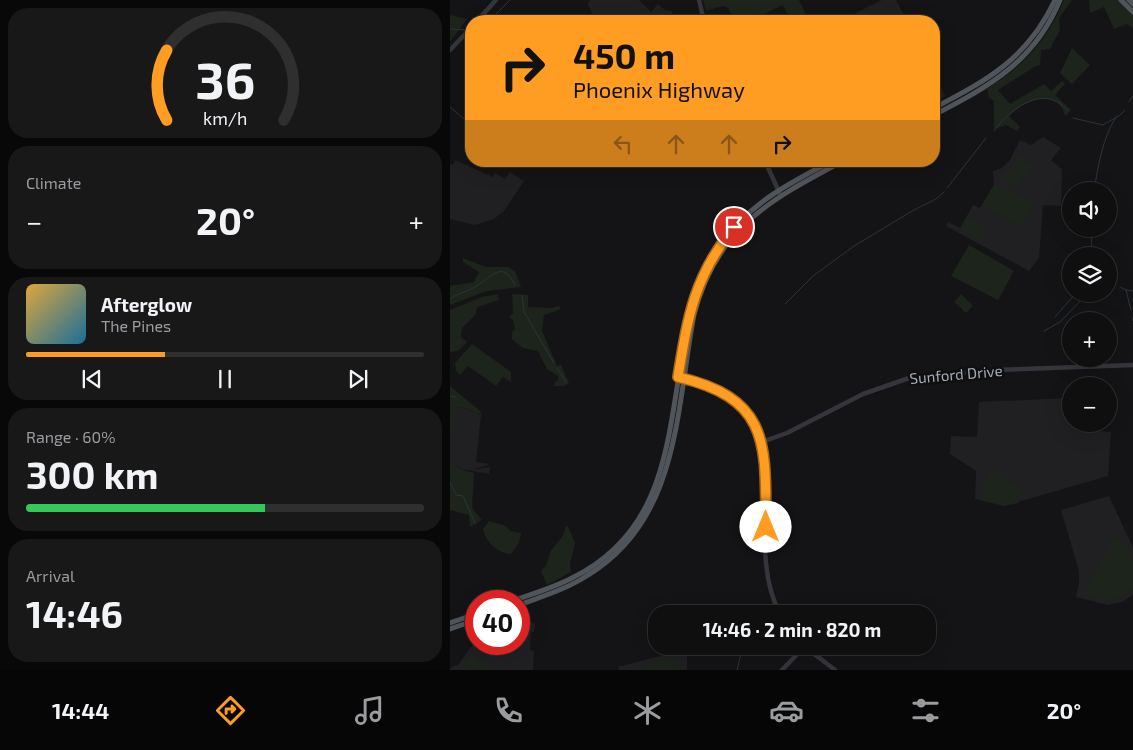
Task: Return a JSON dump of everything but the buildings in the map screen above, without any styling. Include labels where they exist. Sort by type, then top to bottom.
[{"type":"main road","points":[[940,105],[988,79],[1012,61],[1036,34],[1054,0]]},
{"type":"main road","points":[[940,112],[986,86],[1013,67],[1043,34],[1060,0]]},
{"type":"main road","points":[[1121,0],[1133,12]]},
{"type":"main road","points":[[1129,0],[1133,4]]},
{"type":"main road","points":[[530,594],[583,572],[614,550],[635,526],[650,500],[661,474],[697,304],[711,269],[742,226],[779,192],[822,167]]},
{"type":"main road","points":[[779,192],[831,167]]},
{"type":"main road","points":[[530,601],[555,592],[588,576],[615,556],[640,527],[656,500],[667,472],[681,378]]},
{"type":"main road","points":[[450,623],[465,618]]},
{"type":"main road","points":[[450,629],[465,624]]},
{"type":"street","points":[[482,15],[496,0]]},
{"type":"street","points":[[700,0],[703,15]]},
{"type":"street","points":[[450,50],[465,34]]},
{"type":"street","points":[[768,167],[779,192]]},
{"type":"street","name":"Sunford Drive","points":[[762,442],[787,433],[863,394],[912,377],[994,370],[1133,365]]},
{"type":"street","points":[[681,378],[711,386],[733,399],[753,420],[762,442],[765,466],[768,575],[777,605]]},
{"type":"street","points":[[782,670],[796,655]]},
{"type":"street","points":[[815,655],[835,670]]},
{"type":"shaded area","points":[[591,0],[639,0],[651,12],[658,4],[665,10],[672,11],[672,15],[593,15],[587,3]]},
{"type":"shaded area","points":[[703,0],[799,0],[806,15],[788,15],[783,5],[762,15],[732,15],[728,8],[723,6],[706,11]]},
{"type":"shaded area","points":[[882,0],[896,0],[904,15],[852,15]]},
{"type":"shaded area","points":[[1064,0],[1072,0],[1059,18],[1060,30],[1050,49],[1041,50],[1040,65],[998,90],[1010,104],[1044,84],[1051,91],[1062,81],[1065,84],[1055,95],[1071,110],[1065,116],[1061,107],[1055,101],[1040,99],[1031,101],[1015,110],[1009,116],[1020,127],[1017,131],[1006,125],[994,129],[994,101],[989,97],[987,89],[1012,72],[1033,51],[1051,27]]},
{"type":"shaded area","points":[[1089,0],[1133,0],[1133,28],[1127,24],[1114,29],[1104,7],[1090,13]]},
{"type":"shaded area","points":[[450,15],[465,19],[465,22],[450,42]]},
{"type":"shaded area","points":[[1072,48],[1090,65],[1072,84],[1060,73]]},
{"type":"shaded area","points":[[940,86],[945,96],[940,100]]},
{"type":"shaded area","points":[[1043,137],[1061,148],[1051,160],[1062,169],[1061,206],[1043,205],[1039,258],[1029,271],[946,226],[948,222],[960,228],[973,205],[980,208],[994,185],[993,171],[1002,168],[1010,160],[1020,140],[1031,145]]},
{"type":"shaded area","points":[[1018,154],[1033,166],[1015,188],[1000,176],[1011,167]]},
{"type":"shaded area","points":[[455,160],[465,164],[465,167],[471,167],[493,177],[495,173],[505,179],[510,172],[524,181],[504,211],[494,219],[475,225],[450,219],[450,164],[453,165]]},
{"type":"shaded area","points":[[994,185],[1035,203],[1021,227],[982,205]]},
{"type":"shaded area","points":[[968,217],[986,227],[979,240],[961,230]]},
{"type":"shaded area","points":[[969,245],[1014,271],[998,300],[951,276]]},
{"type":"shaded area","points":[[463,258],[486,267],[508,267],[515,271],[521,287],[487,291],[450,305],[450,286],[474,282],[479,272],[463,262]]},
{"type":"shaded area","points":[[498,294],[499,300],[477,307],[476,314],[462,328],[461,337],[467,342],[458,351],[450,352],[450,310],[482,297]]},
{"type":"shaded area","points":[[512,294],[528,295],[528,307],[550,308],[559,306],[561,309],[544,315],[542,331],[557,366],[561,365],[569,383],[563,386],[554,386],[555,382],[558,381],[558,376],[547,369],[538,351],[523,348],[512,339],[512,332],[515,329],[513,320],[509,317],[513,313]]},
{"type":"shaded area","points":[[961,294],[973,306],[966,313],[954,302]]},
{"type":"shaded area","points":[[472,344],[511,372],[511,382],[503,377],[496,386],[468,366],[460,375],[456,371],[455,363]]},
{"type":"shaded area","points":[[450,386],[480,411],[482,415],[461,407],[456,409],[457,411],[452,417],[456,421],[450,429]]},
{"type":"shaded area","points":[[1062,398],[1062,432],[1111,432],[1108,476],[1004,506],[975,499],[976,471],[950,454],[951,436],[977,437],[979,402]]},
{"type":"shaded area","points":[[461,407],[481,415],[476,462],[490,464],[472,470],[490,467],[489,474],[461,469],[450,460],[450,411]]},
{"type":"shaded area","points":[[450,460],[460,469],[474,473],[472,508],[482,520],[470,527],[469,515],[450,510]]},
{"type":"shaded area","points":[[994,471],[1024,489],[1018,503],[1004,506],[980,500],[988,475]]},
{"type":"shaded area","points":[[1109,496],[1133,548],[1133,595],[1122,602],[1108,605],[1076,597],[1079,571],[1061,510]]},
{"type":"shaded area","points":[[489,521],[506,526],[510,531],[521,533],[519,543],[511,554],[501,552],[486,538],[483,529]]},
{"type":"shaded area","points":[[566,526],[568,526],[575,543],[570,564],[571,572],[547,585],[541,571],[546,565],[551,550],[563,535]]},
{"type":"shaded area","points":[[1114,537],[1127,544],[1133,559],[1133,587],[1123,597],[1111,600],[1084,595]]},
{"type":"shaded area","points":[[530,623],[535,624],[534,632],[531,632],[530,650]]},
{"type":"shaded area","points":[[530,650],[534,651],[533,670],[450,670],[450,668],[458,665],[465,655],[530,655]]},
{"type":"shaded area","points":[[475,655],[492,670],[458,669]]},
{"type":"shaded area","points":[[664,655],[687,655],[687,670],[619,670],[618,667]]},
{"type":"shaded area","points":[[671,655],[681,670],[640,670]]},
{"type":"waterway","points":[[495,15],[510,0]]},
{"type":"waterway","points":[[450,29],[465,30]]},
{"type":"waterway","points":[[1129,102],[1133,96]]},
{"type":"waterway","points":[[994,131],[1018,107],[1038,99],[1049,99],[1059,103],[1068,111]]},
{"type":"waterway","points":[[450,107],[465,120]]},
{"type":"waterway","points":[[1073,118],[1103,125],[1125,110]]},
{"type":"waterway","points":[[1096,182],[1107,134],[1116,117]]},
{"type":"waterway","points":[[947,188],[986,138]]},
{"type":"waterway","points":[[785,304],[813,276],[854,246],[912,211],[936,199],[944,192]]},
{"type":"waterway","points":[[1091,247],[1092,237]]},
{"type":"waterway","points":[[450,299],[475,287],[496,272],[506,273],[515,285]]},
{"type":"waterway","points":[[1120,287],[1126,290],[1131,310]]},
{"type":"waterway","points":[[1126,290],[1133,291]]},
{"type":"waterway","points":[[522,295],[524,312],[554,363]]},
{"type":"waterway","points":[[1055,317],[1068,302]]},
{"type":"waterway","points":[[1044,331],[1060,322],[1079,302]]},
{"type":"waterway","points":[[557,368],[566,382]]},
{"type":"waterway","points":[[450,396],[456,397]]},
{"type":"waterway","points":[[450,482],[456,495],[463,496],[475,523]]},
{"type":"waterway","points":[[737,670],[741,655]]},
{"type":"route","points":[[734,227],[712,257],[697,288],[689,316],[678,377],[711,386],[724,393],[745,410],[753,420],[762,440],[764,450],[766,527]]}]
